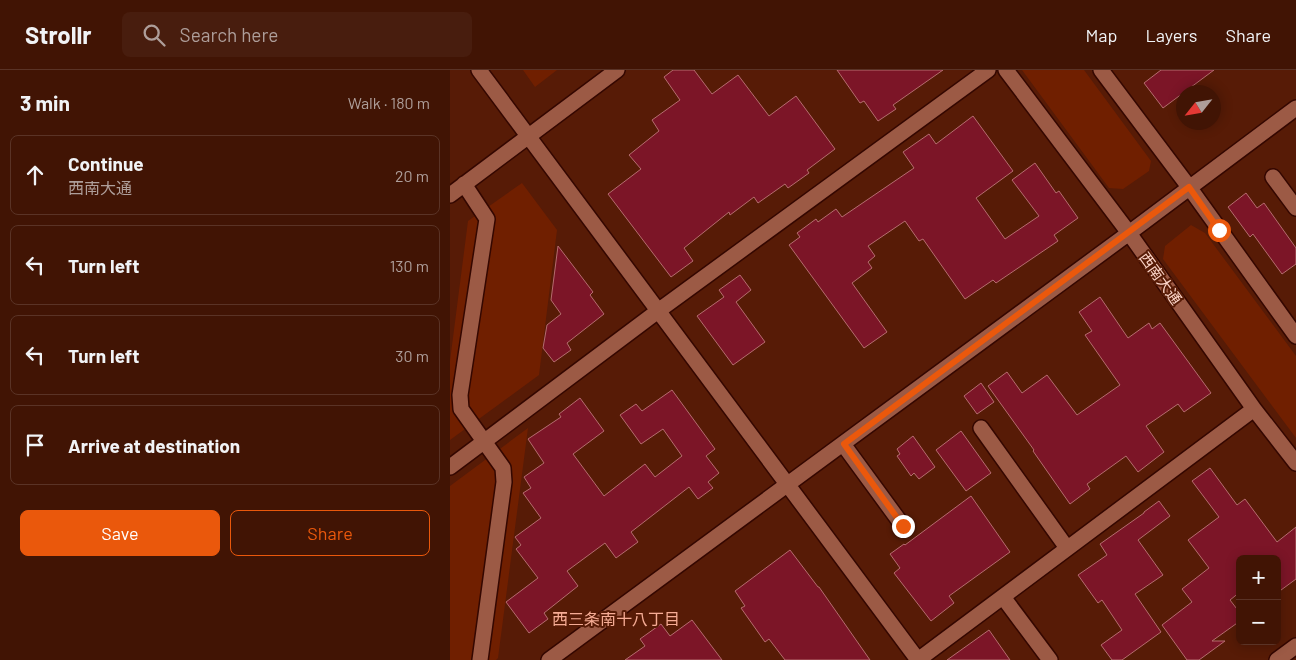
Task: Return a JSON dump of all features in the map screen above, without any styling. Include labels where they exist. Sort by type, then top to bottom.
[{"type":"street","points":[[479,70],[918,660],[1254,409]]},
{"type":"street","points":[[450,194],[617,70]]},
{"type":"street","points":[[450,467],[658,311],[988,70]]},
{"type":"street","name":"西南大通","points":[[1006,70],[1129,233],[1254,409],[1296,463]]},
{"type":"street","points":[[1101,70],[1189,187],[1296,336]]},
{"type":"street","points":[[549,660],[844,444],[1296,108]]},
{"type":"street","points":[[1273,177],[1296,208]]},
{"type":"street","points":[[464,184],[487,219],[460,395],[461,409],[503,468],[504,482],[480,660]]},
{"type":"street","points":[[981,428],[1067,548]]},
{"type":"street","points":[[844,444],[903,526]]},
{"type":"street","points":[[1003,596],[1050,660]]},
{"type":"street","points":[[1277,660],[1296,646]]},
{"type":"shaded area","points":[[523,70],[557,70],[535,87]]},
{"type":"shaded area","points":[[1022,70],[1084,70],[1151,161],[1149,171],[1123,189],[1109,188]]},
{"type":"shaded area","points":[[522,183],[557,230],[539,375],[450,440],[450,361],[468,221]]},
{"type":"shaded area","points":[[1191,225],[1205,233],[1296,356],[1296,438],[1163,259],[1165,246]]},
{"type":"shaded area","points":[[528,428],[498,658],[496,660],[450,660],[450,486]]},
{"type":"building","points":[[673,70],[694,70],[712,94],[738,75],[769,116],[796,96],[835,149],[807,170],[809,173],[788,188],[785,184],[758,203],[754,197],[730,215],[729,212],[684,248],[693,261],[671,277],[608,194],[641,169],[629,155],[659,131],[652,120],[680,100],[664,77]]},
{"type":"building","points":[[837,70],[943,70],[893,105],[896,109],[878,121],[864,101],[860,103]]},
{"type":"building","points":[[1161,70],[1214,70],[1194,85],[1176,85],[1176,98],[1163,108],[1144,83]]},
{"type":"building","points":[[973,116],[1013,171],[976,198],[1005,239],[1039,216],[1012,180],[1035,163],[1056,193],[1059,191],[1078,218],[1054,235],[1058,241],[996,283],[993,280],[965,299],[923,239],[919,241],[905,221],[868,246],[875,256],[868,262],[872,268],[852,283],[887,332],[864,348],[789,245],[800,237],[797,233],[816,219],[818,222],[836,209],[842,217],[914,168],[903,152],[929,134],[936,144]]},
{"type":"building","points":[[1246,193],[1257,208],[1264,203],[1296,248],[1296,264],[1282,274],[1253,234],[1250,237],[1228,207]]},
{"type":"building","points":[[558,246],[593,292],[590,295],[604,314],[567,343],[571,350],[554,362],[543,348],[547,325],[561,314],[551,300]]},
{"type":"building","points":[[740,275],[751,290],[736,302],[765,342],[733,365],[697,316],[724,297],[719,290]]},
{"type":"building","points":[[1100,297],[1128,338],[1149,323],[1152,329],[1160,323],[1211,393],[1184,412],[1178,404],[1146,426],[1164,452],[1138,472],[1126,456],[1087,484],[1090,489],[1070,504],[988,386],[1007,372],[1022,393],[1047,375],[1077,415],[1120,385],[1085,335],[1092,331],[1079,312]]},
{"type":"building","points":[[981,383],[994,402],[977,414],[964,396]]},
{"type":"building","points":[[672,390],[715,449],[706,456],[719,473],[708,482],[713,488],[698,499],[689,487],[631,532],[638,542],[616,558],[605,543],[567,571],[578,586],[544,613],[548,619],[529,633],[506,602],[538,578],[516,549],[521,545],[515,537],[541,518],[523,493],[531,488],[524,477],[544,463],[528,439],[561,417],[559,414],[580,398],[604,431],[573,454],[604,496],[645,464],[655,477],[682,456],[663,429],[641,444],[620,415],[636,404],[642,411]]},
{"type":"building","points":[[961,431],[991,473],[966,491],[936,450]]},
{"type":"building","points":[[913,436],[935,467],[919,479],[914,473],[911,476],[897,456],[900,454],[897,449]]},
{"type":"building","points":[[1210,468],[1237,505],[1245,499],[1277,542],[1296,527],[1296,579],[1281,590],[1281,555],[1236,555],[1236,595],[1230,600],[1236,608],[1236,624],[1212,641],[1225,641],[1199,660],[1187,660],[1162,625],[1192,602],[1182,589],[1209,568],[1188,540],[1219,517],[1192,481]]},
{"type":"building","points":[[971,496],[1010,552],[949,596],[954,603],[931,621],[894,573],[900,568],[890,554]]},
{"type":"building","points":[[1159,501],[1170,516],[1138,540],[1163,575],[1135,594],[1161,632],[1122,660],[1112,660],[1101,645],[1122,630],[1102,600],[1098,603],[1078,575],[1107,555],[1100,544]]},
{"type":"building","points":[[790,550],[819,587],[870,660],[785,660],[769,639],[765,642],[741,608],[745,606],[735,591]]},
{"type":"building","points":[[692,620],[722,660],[625,660],[645,646],[640,639],[661,624],[670,636]]},
{"type":"building","points":[[989,630],[1010,660],[947,660]]},
{"type":"district","name":"西三条南十八丁目","points":[[616,618]]},
{"type":"route","points":[[903,526],[844,444],[1189,187],[1219,230]]}]
